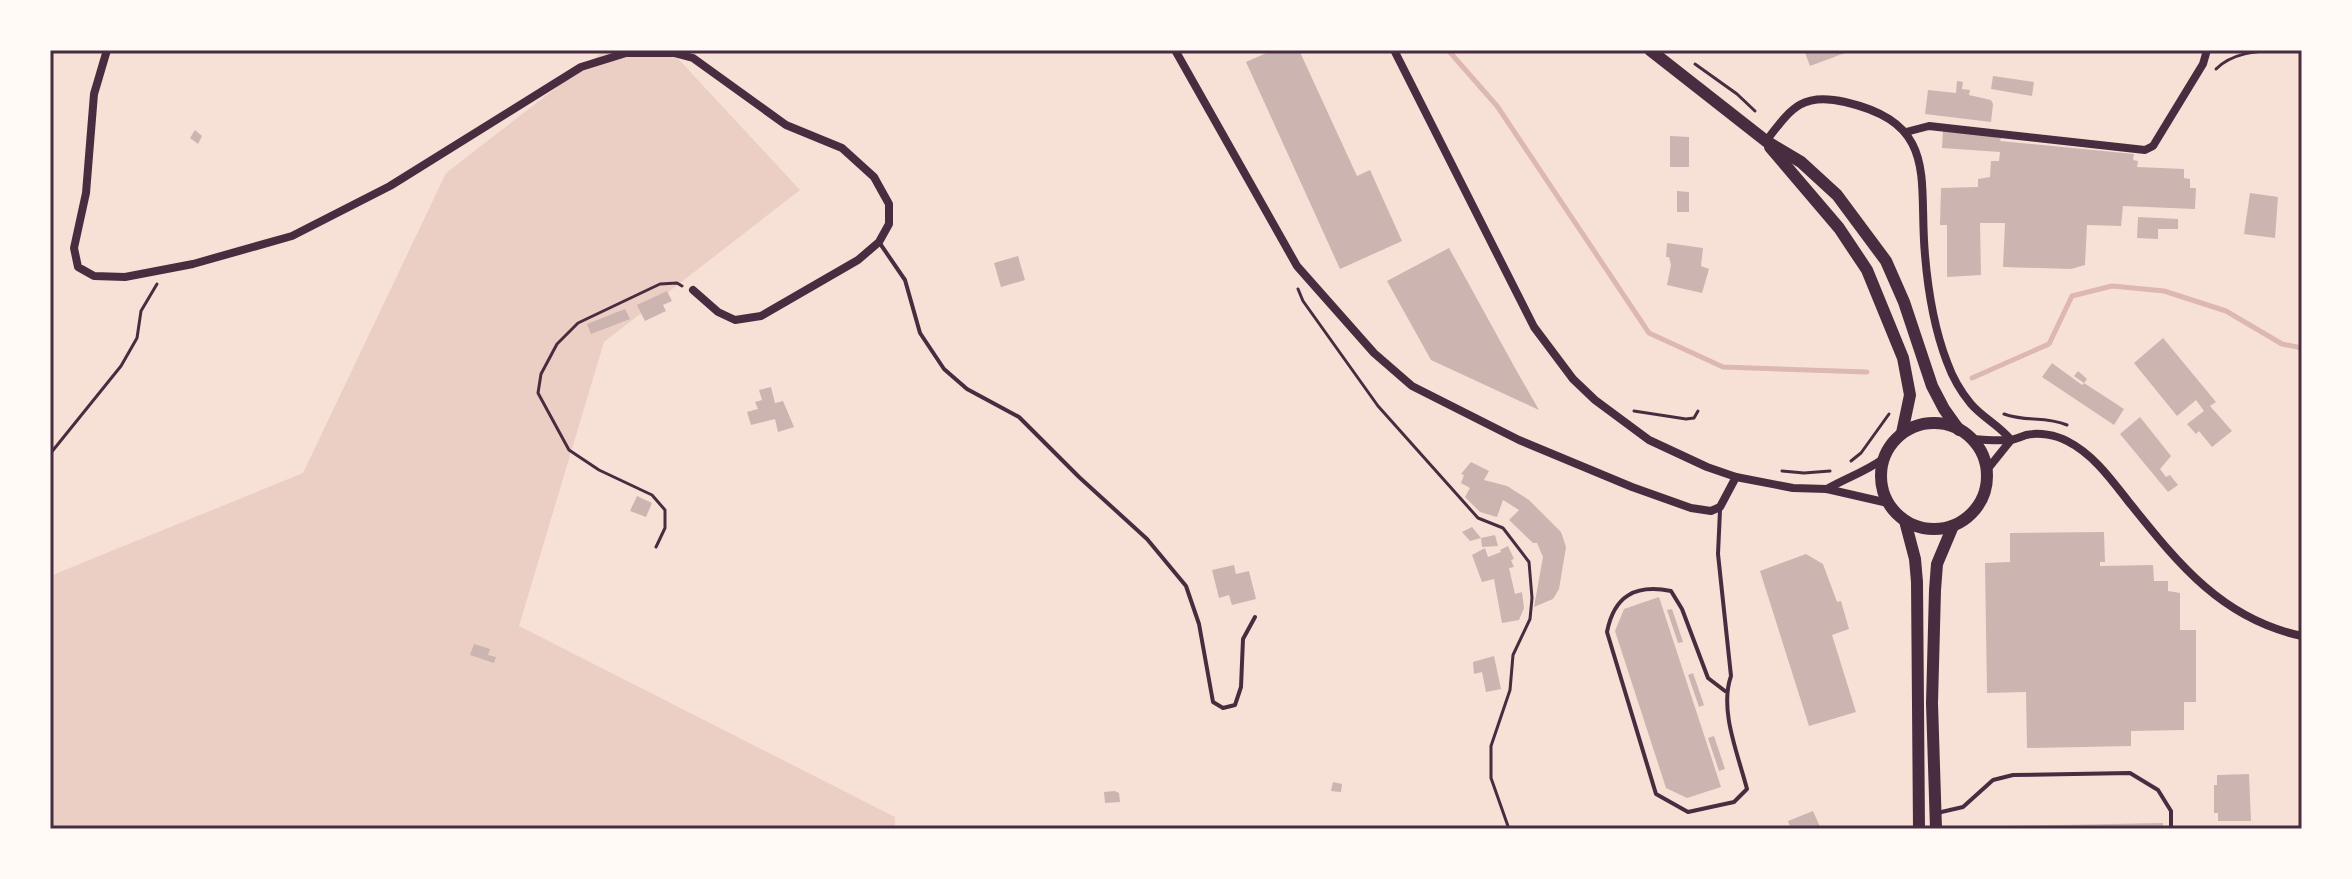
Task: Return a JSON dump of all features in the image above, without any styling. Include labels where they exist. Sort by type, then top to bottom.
[{"type":"main road","points":[[1650,50],[1770,136],[1837,195],[1886,261],[1904,302],[1932,386],[1944,409],[1982,454],[1986,471],[1985,491],[1976,508],[1953,526],[1937,564],[1932,703],[1936,829]]},
{"type":"main road","points":[[1770,136],[1789,172],[1839,228],[1867,270],[1903,358],[1910,395],[1902,433]]},
{"type":"main road","points":[[1953,526],[1924,529],[1905,521],[1888,503],[1881,486],[1883,459],[1902,433],[1930,423],[1959,430]]},
{"type":"main road","points":[[1905,521],[1915,559],[1917,582],[1919,829]]},
{"type":"street","points":[[107,50],[94,94],[86,193],[74,248],[78,267],[94,276],[125,277],[292,236],[390,186],[581,67],[626,53],[674,53],[693,58],[786,125],[842,148],[874,177],[889,204],[889,224],[879,242],[858,260],[761,316],[735,320],[718,312],[693,290]]},
{"type":"street","points":[[1175,50],[1297,266],[1374,353],[1412,386],[1519,440],[1691,508],[1711,511],[1720,507],[1736,477]]},
{"type":"street","points":[[1394,50],[1519,299],[1553,354],[1595,400],[1649,440],[1679,456],[1736,477],[1793,488],[1827,489],[1888,503]]},
{"type":"street","points":[[1906,132],[1929,126],[2145,150],[2153,146],[2203,64],[2207,50]]},
{"type":"street","points":[[1770,136],[1788,111],[1815,98],[1864,106],[1906,132],[1917,150],[1923,172],[1925,254],[1940,341],[1954,378],[1972,405],[2000,426],[2011,440]]},
{"type":"street","points":[[1972,439],[2011,440],[2028,434],[2042,434],[2067,440],[2087,454],[2170,554],[2223,603],[2253,619],[2298,635]]},
{"type":"street","points":[[1986,471],[2011,440]]},
{"type":"street","points":[[1827,489],[1863,474],[1883,459]]},
{"type":"lane","points":[[879,242],[905,280],[920,333],[944,369],[967,389],[1019,417],[1147,539],[1186,586],[1199,624],[1213,702],[1223,708],[1235,705],[1241,687],[1243,639],[1255,617]]},
{"type":"lane","points":[[1720,507],[1718,554],[1731,676],[1725,691],[1747,789],[1734,802],[1688,812],[1656,794],[1607,632],[1611,613],[1627,594],[1657,588],[1671,591],[1682,609],[1708,678],[1725,691]]},
{"type":"lane","points":[[1935,814],[1963,807],[1993,780],[2013,775],[2130,773],[2158,790],[2171,811],[2171,829]]},
{"type":"path","points":[[2215,70],[2226,59],[2278,50]]},
{"type":"path","points":[[1694,64],[1737,94],[1770,136]]},
{"type":"path","points":[[1297,266],[1294,281],[1303,301],[1378,406],[1478,518],[1503,528],[1529,562],[1530,619],[1513,655],[1510,690],[1491,746],[1491,778],[1509,829]]},
{"type":"path","points":[[50,454],[121,366],[137,338],[141,311],[164,269]]},
{"type":"path","points":[[656,547],[665,528],[665,510],[652,495],[599,470],[569,450],[538,393],[541,374],[557,344],[578,323],[660,284],[677,283],[693,290]]},
{"type":"path","points":[[1845,466],[1874,437],[1890,413],[1892,404]]},
{"type":"path","points":[[1634,417],[1627,412],[1686,419],[1694,418],[1698,411]]},
{"type":"path","points":[[2001,412],[2013,417],[2054,420],[2069,426]]},
{"type":"path","points":[[1770,470],[1826,473],[1835,469]]},
{"type":"shaded area","points":[[605,50],[670,50],[800,190],[604,342],[519,626],[895,817],[895,829],[50,829],[50,576],[303,473],[446,173]]},
{"type":"building","points":[[1273,50],[1299,50],[1357,176],[1370,170],[1402,241],[1340,269],[1246,62]]},
{"type":"building","points":[[1804,50],[1844,50],[1845,53],[1810,66]]},
{"type":"building","points":[[1993,76],[2034,82],[2032,96],[1991,89]]},
{"type":"building","points":[[1957,81],[1963,82],[1962,89],[1970,90],[1969,95],[1991,100],[1991,122],[1925,114],[1928,90],[1956,93]]},
{"type":"building","points":[[195,130],[202,136],[198,144],[190,138]]},
{"type":"building","points":[[1943,130],[2001,138],[2000,141],[2134,154],[2137,167],[2184,169],[2184,178],[2190,179],[2190,188],[2196,188],[2195,209],[2123,206],[2121,226],[2087,225],[2085,265],[2071,269],[2003,267],[2005,223],[1980,223],[1981,275],[1947,277],[1947,225],[1940,225],[1941,188],[1978,187],[1978,179],[1990,177],[1991,161],[1999,161],[2000,152],[1942,148]]},
{"type":"building","points":[[1670,136],[1689,137],[1689,167],[1670,167]]},
{"type":"building","points":[[1677,191],[1689,192],[1689,212],[1677,212]]},
{"type":"building","points":[[2250,193],[2278,197],[2275,238],[2244,234]]},
{"type":"building","points":[[2138,217],[2178,219],[2178,229],[2158,229],[2158,239],[2137,238]]},
{"type":"building","points":[[1667,243],[1703,248],[1701,266],[1709,269],[1702,293],[1667,285],[1671,265],[1669,257],[1666,257]]},
{"type":"building","points":[[1449,248],[1539,410],[1431,360],[1387,281]]},
{"type":"building","points":[[1018,256],[1025,280],[1001,287],[994,263]]},
{"type":"building","points":[[667,291],[672,301],[663,305],[666,311],[645,321],[637,305]]},
{"type":"building","points":[[625,309],[630,319],[591,334],[587,324]]},
{"type":"building","points":[[2163,338],[2216,402],[2210,406],[2232,431],[2212,447],[2199,431],[2196,434],[2187,424],[2204,411],[2196,400],[2177,416],[2134,363]]},
{"type":"building","points":[[2052,363],[2124,409],[2114,425],[2042,377]]},
{"type":"building","points":[[2078,371],[2087,379],[2084,383],[2074,376]]},
{"type":"building","points":[[771,387],[775,403],[783,401],[794,427],[778,432],[775,419],[751,425],[747,412],[758,409],[755,402],[762,400],[759,390]]},
{"type":"building","points":[[2140,417],[2171,456],[2160,469],[2178,485],[2168,492],[2120,434]]},
{"type":"building","points":[[1471,462],[1489,471],[1484,480],[1507,486],[1529,500],[1561,532],[1566,547],[1559,589],[1553,599],[1534,607],[1543,557],[1537,543],[1533,543],[1509,520],[1519,510],[1503,500],[1497,517],[1480,512],[1465,497],[1470,488],[1461,483],[1464,475],[1461,474]]},
{"type":"building","points":[[637,496],[652,503],[646,517],[630,511]]},
{"type":"building","points":[[1472,527],[1481,538],[1470,541],[1462,532]]},
{"type":"building","points":[[2104,532],[2105,562],[2100,562],[2100,566],[2153,565],[2154,581],[2168,581],[2168,591],[2180,593],[2180,630],[2196,630],[2196,702],[2184,702],[2184,730],[2131,731],[2131,746],[2027,748],[2026,692],[1987,693],[1985,563],[2010,562],[2010,533]]},
{"type":"building","points":[[1495,535],[1498,546],[1482,547],[1481,538]]},
{"type":"building","points":[[1508,546],[1514,559],[1511,560],[1514,567],[1509,568],[1515,594],[1522,592],[1524,608],[1519,620],[1502,623],[1494,579],[1482,582],[1472,555],[1485,548],[1488,557]]},
{"type":"building","points":[[1806,554],[1823,564],[1837,602],[1841,601],[1849,629],[1832,635],[1856,712],[1809,726],[1760,571]]},
{"type":"building","points":[[1234,565],[1236,574],[1249,571],[1256,599],[1232,605],[1229,595],[1219,598],[1212,570]]},
{"type":"building","points":[[1659,597],[1721,787],[1687,798],[1666,788],[1615,631],[1624,609]]},
{"type":"building","points":[[1672,609],[1683,642],[1678,643],[1667,610]]},
{"type":"building","points":[[474,644],[490,649],[488,655],[496,657],[494,663],[470,655]]},
{"type":"building","points":[[1494,656],[1501,689],[1486,692],[1482,672],[1474,674],[1473,662]]},
{"type":"building","points":[[1693,673],[1704,705],[1699,707],[1688,675]]},
{"type":"building","points":[[1714,736],[1725,769],[1719,771],[1708,738]]},
{"type":"building","points":[[2249,774],[2251,821],[2218,821],[2218,813],[2214,813],[2217,775]]},
{"type":"building","points":[[1333,782],[1342,784],[1341,792],[1331,791]]},
{"type":"building","points":[[1104,792],[1119,793],[1120,802],[1105,803]]},
{"type":"building","points":[[1813,811],[1821,829],[1791,829],[1788,821]]},
{"type":"building","points":[[2163,823],[2163,829],[2007,829],[2007,826]]},
{"type":"waterway","points":[[1448,50],[1497,106],[1649,333],[1723,367],[1867,372]]},
{"type":"waterway","points":[[1972,378],[2049,344],[2072,296],[2112,286],[2164,291],[2226,311],[2282,344],[2302,348]]}]
